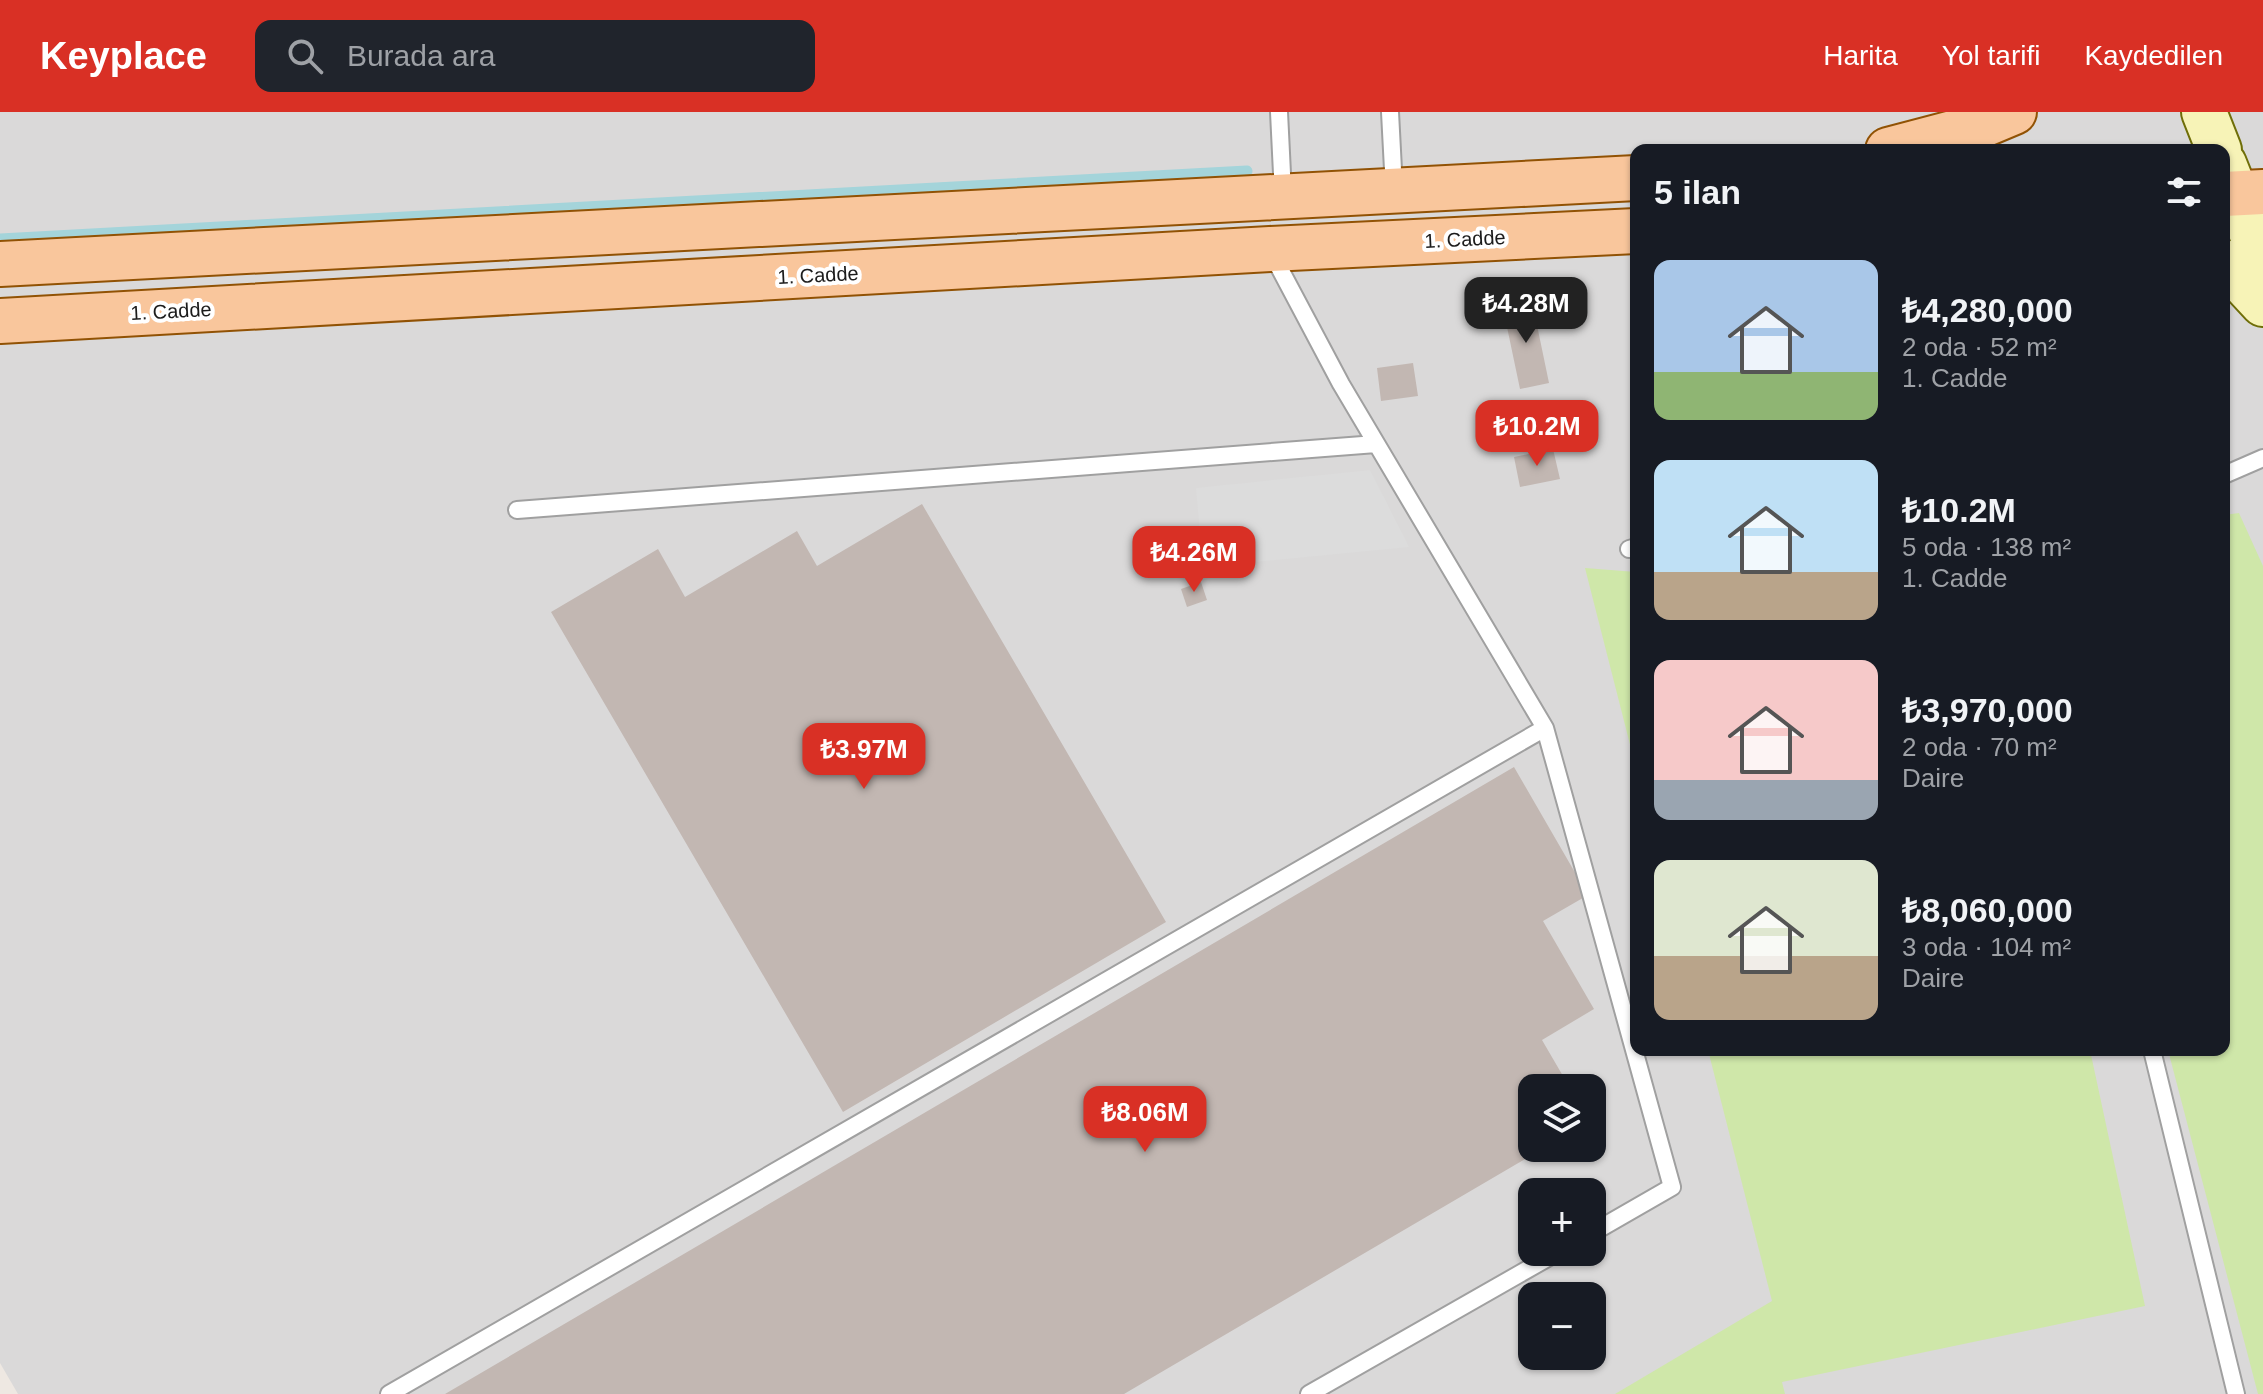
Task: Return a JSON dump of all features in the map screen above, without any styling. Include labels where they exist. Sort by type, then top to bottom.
[{"type":"main road","points":[[1911,144],[1983,125],[2014,112]]},
{"type":"main road","points":[[2204,112],[2217,144]]},
{"type":"main road","points":[[0,264],[1630,178]]},
{"type":"main road","points":[[2237,186],[2263,262]]},
{"type":"main road","name":"1. Cadde","points":[[0,321],[1630,231]]},
{"type":"main road","points":[[2230,268],[2263,304]]},
{"type":"lane","points":[[1279,112],[1283,197]]},
{"type":"lane","points":[[1390,112],[1395,191]]},
{"type":"lane","points":[[1270,249],[1341,384],[1545,728],[1630,1035]]},
{"type":"lane","points":[[517,510],[1376,444]]},
{"type":"lane","points":[[2230,472],[2263,458]]},
{"type":"lane","points":[[389,1394],[1545,728]]},
{"type":"lane","points":[[1606,1225],[1672,1187],[1636,1056]]},
{"type":"lane","points":[[2153,1056],[2236,1394]]},
{"type":"lane","points":[[1309,1394],[1533,1266]]},
{"type":"shaded area","points":[[0,112],[2263,112],[2263,1394],[18,1394],[0,1363]]},
{"type":"shaded area","points":[[1370,470],[1409,547],[1203,567],[1196,488]]},
{"type":"green space","points":[[2239,513],[2263,566],[2263,1394],[2258,1394],[2170,1056],[2230,1056],[2230,514]]},
{"type":"green space","points":[[1585,568],[1630,572],[1630,744]]},
{"type":"green space","points":[[1710,1056],[2091,1056],[2145,1306],[1782,1382],[1785,1394],[1615,1394],[1772,1301]]},
{"type":"building","points":[[1532,301],[1549,383],[1520,389],[1503,308]]},
{"type":"building","points":[[1413,363],[1418,396],[1381,401],[1377,368]]},
{"type":"building","points":[[1553,449],[1560,479],[1520,487],[1514,457]]},
{"type":"building","points":[[922,504],[1166,922],[843,1112],[551,612],[658,549],[685,597],[797,531],[817,566]]},
{"type":"building","points":[[1201,582],[1207,600],[1187,607],[1181,589]]},
{"type":"building","points":[[1514,767],[1588,895],[1543,921],[1594,1009],[1542,1040],[1562,1074],[1518,1074],[1520,1162],[1124,1394],[445,1394]]},
{"type":"waterway","points":[[0,239],[1247,171]]}]
